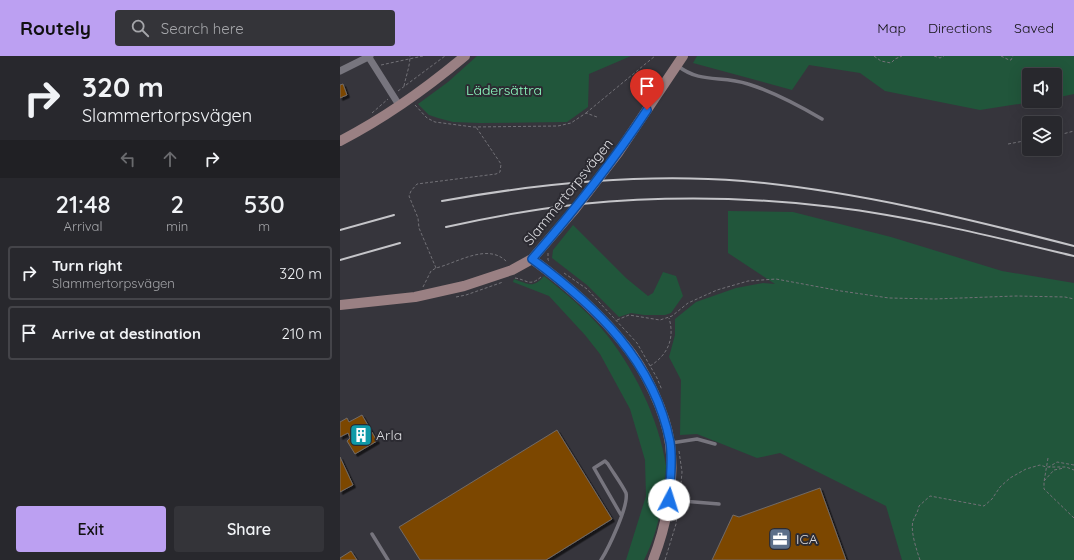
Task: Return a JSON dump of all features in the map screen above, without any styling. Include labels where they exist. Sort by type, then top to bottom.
[{"type":"street","points":[[340,71],[369,56],[399,105]]},
{"type":"street","points":[[340,142],[408,99],[465,56]]},
{"type":"street","name":"Slammertorpsvägen","points":[[340,305],[415,297],[464,286],[512,270],[532,259],[587,194],[632,132],[683,56]]},
{"type":"street","points":[[532,259],[591,307],[626,346],[644,372],[654,394],[670,443],[671,472],[669,500],[664,529],[653,560]]},
{"type":"lane","points":[[677,65],[687,73],[706,79],[732,80],[747,84],[788,100],[822,119]]},
{"type":"lane","points":[[670,443],[697,439],[715,444]]},
{"type":"lane","points":[[601,560],[618,527],[622,514],[625,502],[626,494],[605,461],[594,468],[622,514]]},
{"type":"lane","points":[[669,500],[719,504]]},
{"type":"lane","points":[[372,534],[388,560]]},
{"type":"path","points":[[404,87],[410,66],[410,56]]},
{"type":"path","points":[[376,68],[382,65],[423,56]]},
{"type":"path","points":[[408,99],[427,118],[435,122],[476,127],[558,126],[572,123],[586,113],[655,56]]},
{"type":"path","points":[[874,56],[881,61],[891,63],[895,58],[902,56]]},
{"type":"path","points":[[934,56],[940,58],[944,56]]},
{"type":"path","points":[[1001,56],[1011,60],[1013,56]]},
{"type":"path","points":[[586,113],[597,117]]},
{"type":"path","points":[[436,268],[409,196],[417,184],[496,174],[500,172],[501,164],[476,127]]},
{"type":"path","points":[[1062,135],[1074,132]]},
{"type":"path","points":[[1008,144],[1022,141]]},
{"type":"path","points":[[415,297],[431,271],[472,255],[490,254],[502,258],[512,270]]},
{"type":"path","points":[[564,273],[587,289],[617,320],[629,315],[660,320],[669,317],[688,303],[717,290],[748,281],[776,279],[889,298],[934,299],[1065,296],[1074,299]]},
{"type":"path","points":[[644,372],[666,351],[672,340],[669,317]]},
{"type":"path","points":[[1048,458],[1044,489],[1074,518]]},
{"type":"path","points":[[1049,467],[1057,462],[1074,465]]},
{"type":"path","points":[[920,560],[915,547],[912,523],[917,515],[918,506],[930,496],[984,506],[1010,478],[1026,469],[1040,465],[1046,467],[1066,467],[1074,470]]},
{"type":"path","points":[[1044,482],[1054,470],[1066,467]]},
{"type":"green space","name":"Lädersättra","points":[[477,56],[631,56],[589,74],[588,107],[567,122],[453,122],[429,115],[418,104],[448,82]]},
{"type":"green space","points":[[697,56],[1074,56],[1074,94],[1062,97],[1062,68],[1022,68],[1022,103],[980,110],[885,91],[860,73],[809,65],[792,90],[693,63]]},
{"type":"green space","points":[[728,211],[793,212],[891,237],[1002,271],[1074,283],[1074,560],[902,560],[886,506],[780,453],[757,458],[697,434],[680,435],[681,380],[669,357],[675,335],[675,319],[696,302],[736,288],[763,283],[775,284],[728,253]]},
{"type":"green space","points":[[573,225],[626,278],[648,296],[653,293],[663,272],[676,276],[683,296],[671,313],[665,315],[644,315],[631,313],[619,317],[587,285],[552,258],[553,250]]},
{"type":"green space","points":[[544,276],[589,315],[602,329],[624,359],[651,411],[663,448],[666,472],[658,523],[644,560],[626,560],[646,496],[645,460],[630,409],[600,354],[585,335],[549,296],[513,282],[514,279],[527,284],[533,284],[537,283]]},
{"type":"building","points":[[343,84],[347,95],[340,98],[340,85]]},
{"type":"building","name":"Arla","points":[[362,415],[377,441],[355,454],[347,441],[350,438],[348,433],[340,437],[340,422],[347,418],[349,422]]},
{"type":"building","points":[[557,430],[612,519],[546,560],[420,560],[399,527]]},
{"type":"building","name":"Arla","points":[[340,457],[353,485],[340,492]]},
{"type":"building","name":"ICA","points":[[820,488],[846,560],[712,560],[733,515],[739,517]]},
{"type":"building","points":[[351,551],[357,560],[340,560],[340,558]]},
{"type":"railway","points":[[442,201],[517,189],[592,181],[667,178],[743,181],[827,191],[910,207],[992,225],[1074,246]]},
{"type":"railway","points":[[446,227],[547,208],[612,201],[675,199],[770,201],[833,207],[894,216],[954,228],[1074,256]]},
{"type":"railway","points":[[340,230],[394,215]]},
{"type":"railway","points":[[340,260],[400,243]]},
{"type":"place","name":"Arla","points":[[361,435]]},
{"type":"place","name":"ICA","points":[[780,539]]},
{"type":"route","points":[[647,110],[591,189],[532,259],[591,307],[613,330],[644,372],[664,421],[670,443],[671,472],[669,500]]}]
